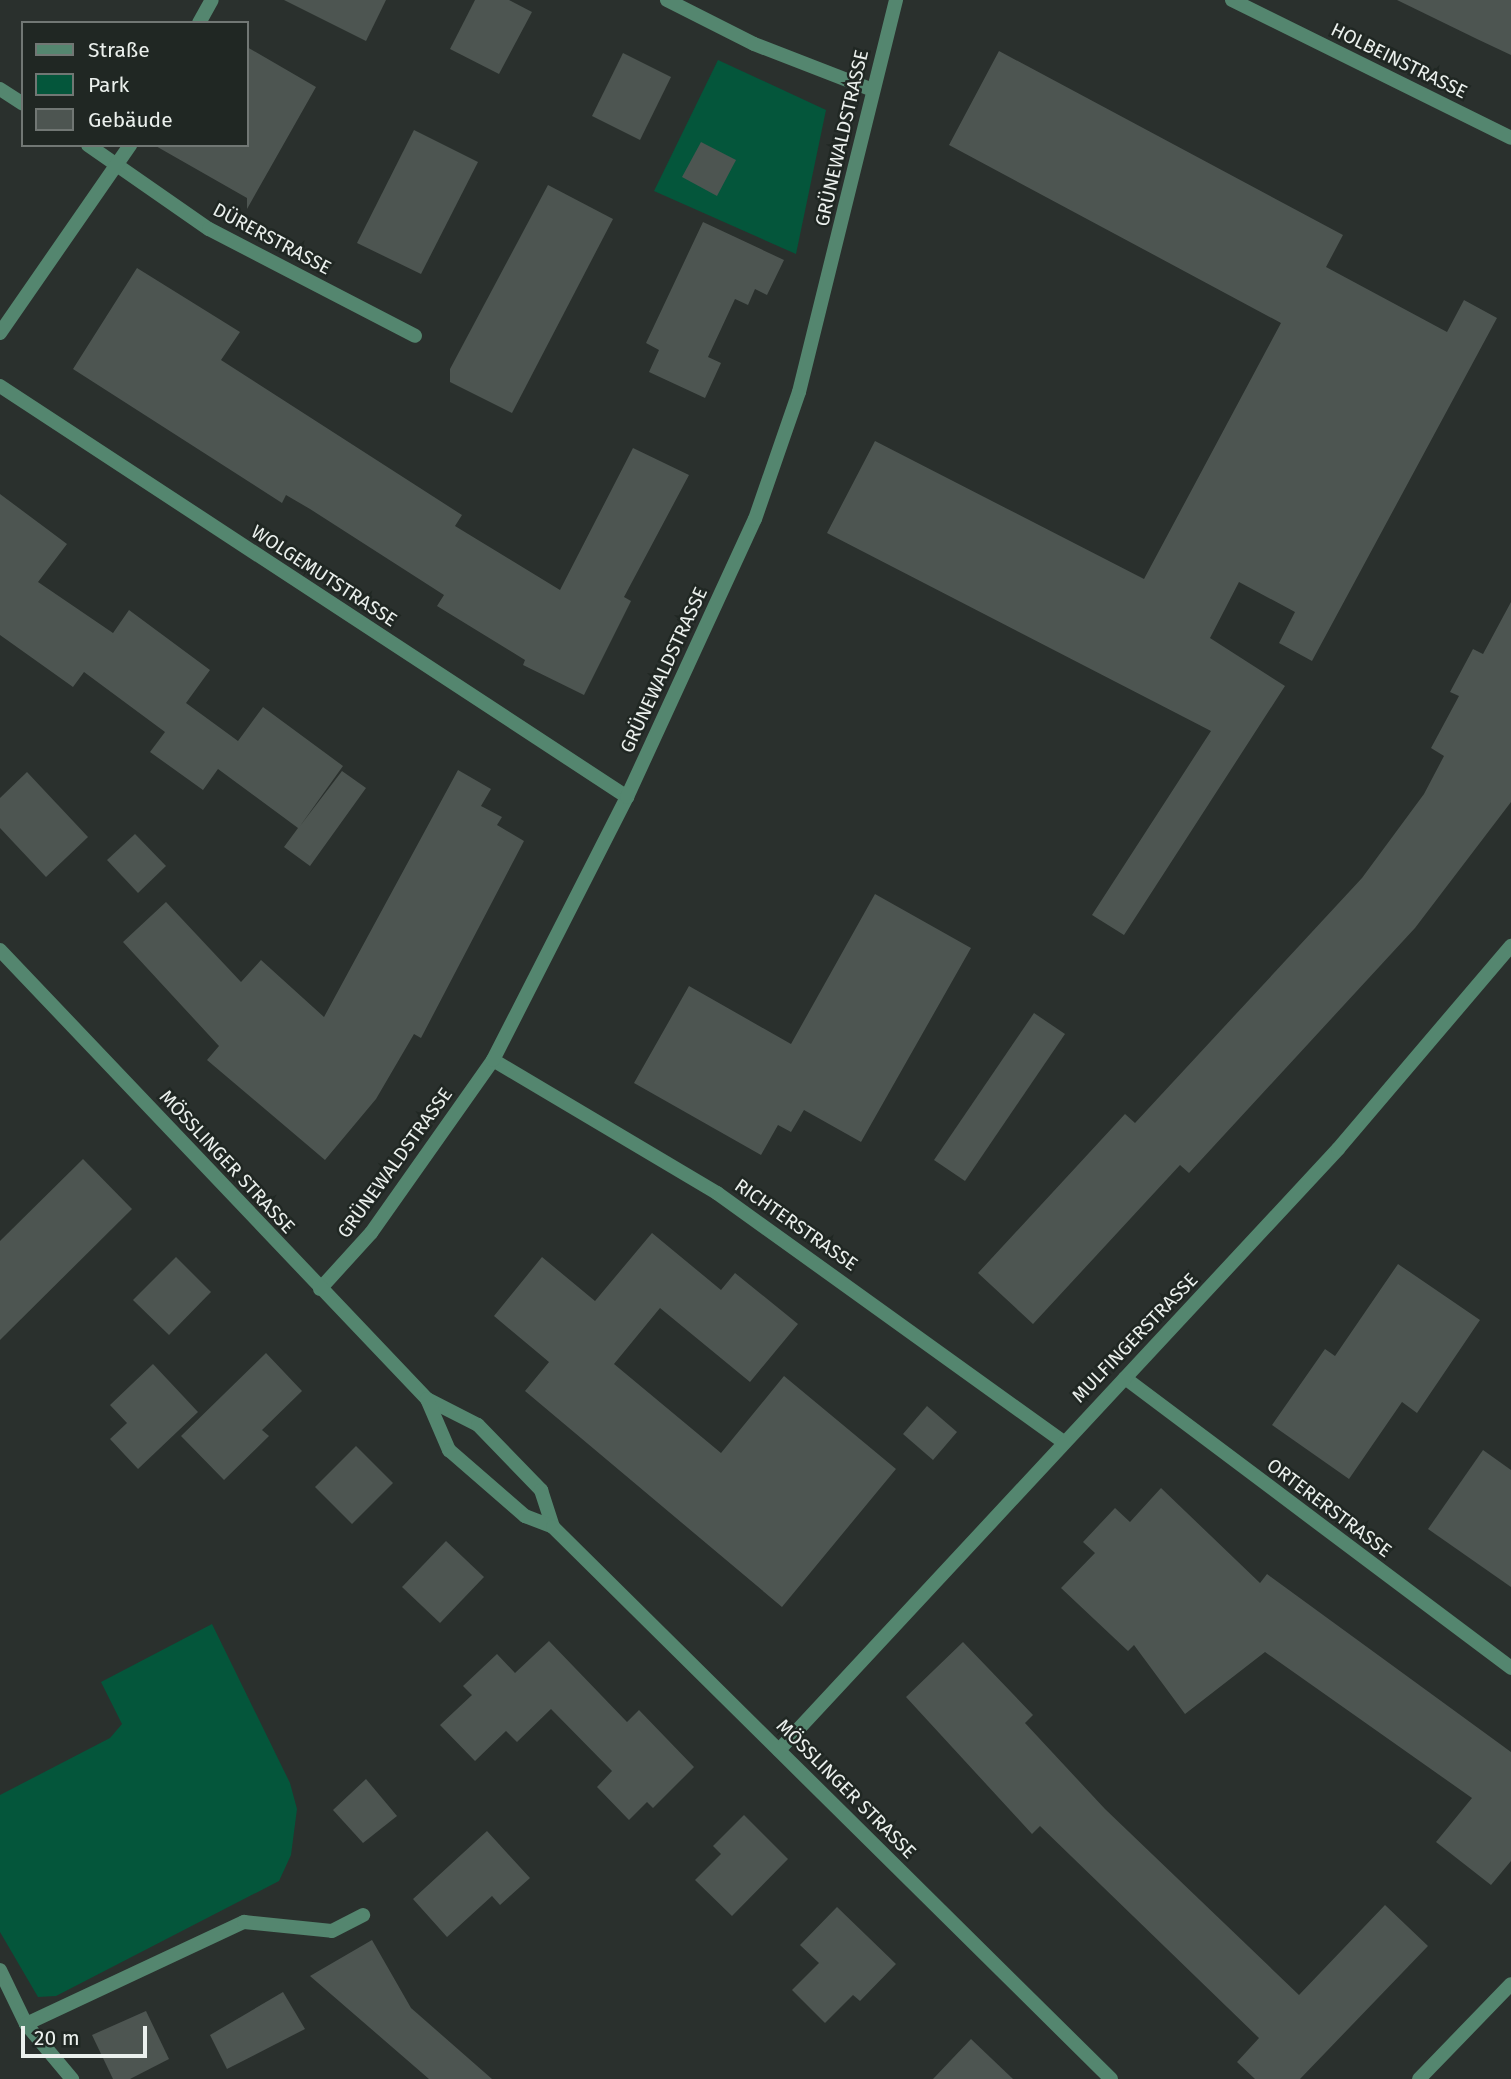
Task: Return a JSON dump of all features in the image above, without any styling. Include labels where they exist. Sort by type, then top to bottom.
[{"type":"street","points":[[200,21],[212,0]]},
{"type":"street","points":[[667,0],[754,44],[870,89]]},
{"type":"street","name":"GRÜNEWALDSTRASSE","points":[[320,1289],[371,1233],[493,1060],[627,797],[755,519],[799,392],[870,89],[895,0]]},
{"type":"street","name":"HOLBEINSTRASSE","points":[[1232,0],[1511,138]]},
{"type":"street","points":[[0,89],[21,103]]},
{"type":"street","name":"DÜRERSTRASSE","points":[[91,147],[209,229],[415,336]]},
{"type":"street","points":[[0,332],[129,147]]},
{"type":"street","name":"WOLGEMUTSTRASSE","points":[[0,386],[627,797]]},
{"type":"street","name":"MULFINGERSTRASSE","points":[[779,1750],[1062,1441],[1125,1378],[1338,1149],[1511,946]]},
{"type":"street","name":"MÖSSLINGER STRASSE","points":[[0,950],[427,1399],[478,1424],[541,1490],[553,1527]]},
{"type":"street","name":"RICHTERSTRASSE","points":[[493,1060],[718,1193],[1062,1441]]},
{"type":"street","name":"ORTERERSTRASSE","points":[[1125,1378],[1511,1668]]},
{"type":"street","name":"MÖSSLINGER STRASSE","points":[[427,1399],[449,1450],[525,1516],[553,1527],[1111,2079]]},
{"type":"street","points":[[26,2024],[244,1922],[332,1931],[363,1915]]},
{"type":"street","points":[[0,1970],[26,2024],[72,2079]]},
{"type":"street","points":[[1419,2079],[1511,1984]]},
{"type":"green space","points":[[718,60],[826,110],[796,254],[654,191]]},
{"type":"green space","points":[[212,1624],[290,1783],[297,1809],[291,1855],[279,1881],[56,1996],[38,1997],[0,1932],[0,1795],[110,1738],[122,1724],[101,1682]]},
{"type":"building","points":[[284,0],[386,0],[366,41]]},
{"type":"building","points":[[475,0],[509,0],[532,12],[499,74],[450,49]]},
{"type":"building","points":[[1397,0],[1511,0],[1511,55],[1477,39]]},
{"type":"building","points":[[248,48],[316,87],[247,209],[247,198],[158,147],[248,147]]},
{"type":"building","points":[[999,51],[1343,235],[1326,267],[1447,332],[1464,300],[1497,318],[1312,661],[1279,643],[1295,612],[1239,582],[1210,638],[1285,686],[1124,935],[1092,915],[1211,731],[827,533],[875,441],[1144,579],[1281,323],[949,145]]},
{"type":"building","points":[[623,53],[671,77],[640,140],[592,116]]},
{"type":"building","points":[[414,130],[478,162],[421,274],[357,243]]},
{"type":"building","points":[[701,142],[736,160],[717,196],[682,177]]},
{"type":"building","points":[[548,185],[613,219],[512,413],[450,382],[450,369]]},
{"type":"building","points":[[703,222],[784,260],[767,295],[755,289],[748,305],[735,299],[708,357],[721,363],[705,398],[649,372],[659,350],[646,343]]},
{"type":"building","points":[[137,268],[240,332],[221,360],[462,515],[455,526],[560,590],[633,448],[689,475],[624,597],[631,601],[584,695],[523,665],[525,660],[437,606],[444,595],[310,509],[286,495],[282,503],[73,369]]},
{"type":"building","points":[[0,494],[67,544],[38,582],[113,633],[129,610],[210,670],[186,703],[238,741],[263,707],[343,766],[300,826],[342,771],[366,788],[310,866],[284,847],[298,828],[218,769],[203,790],[150,752],[165,732],[84,672],[73,687],[0,635]]},
{"type":"building","points":[[1511,602],[1511,802],[1415,928],[1189,1173],[1180,1165],[1033,1324],[978,1273],[1125,1114],[1135,1123],[1362,878],[1424,794],[1444,756],[1431,748],[1459,696],[1450,692],[1473,649],[1483,654]]},
{"type":"building","points":[[458,770],[491,789],[481,806],[502,817],[497,825],[524,841],[421,1038],[414,1034],[376,1099],[325,1160],[207,1060],[219,1046],[123,942],[166,902],[241,982],[261,960],[324,1017]]},
{"type":"building","points":[[27,772],[88,837],[46,877],[0,828],[0,798]]},
{"type":"building","points":[[135,834],[166,866],[138,893],[107,860]]},
{"type":"building","points":[[875,894],[971,948],[861,1142],[804,1110],[791,1132],[778,1125],[761,1155],[634,1083],[689,986],[791,1044]]},
{"type":"building","points":[[1034,1013],[1065,1034],[965,1181],[934,1160]]},
{"type":"building","points":[[83,1159],[132,1209],[0,1340],[0,1241]]},
{"type":"building","points":[[652,1233],[721,1290],[735,1273],[798,1324],[750,1382],[660,1308],[614,1364],[721,1453],[784,1376],[896,1469],[782,1607],[525,1391],[549,1362],[494,1316],[542,1257],[595,1301]]},
{"type":"building","points":[[176,1257],[211,1292],[169,1335],[133,1300]]},
{"type":"building","points":[[1398,1264],[1480,1320],[1417,1413],[1402,1402],[1349,1479],[1272,1425],[1325,1349],[1335,1356]]},
{"type":"building","points":[[266,1353],[302,1391],[262,1430],[269,1436],[224,1480],[181,1436]]},
{"type":"building","points":[[153,1364],[198,1412],[138,1469],[110,1439],[127,1423],[110,1405]]},
{"type":"building","points":[[927,1406],[957,1432],[933,1460],[903,1434]]},
{"type":"building","points":[[356,1446],[393,1483],[352,1524],[315,1487]]},
{"type":"building","points":[[1483,1450],[1511,1470],[1511,1587],[1428,1529]]},
{"type":"building","points":[[1161,1488],[1260,1583],[1267,1574],[1511,1752],[1511,1861],[1491,1885],[1436,1842],[1472,1798],[1265,1652],[1185,1714],[1134,1645],[1128,1651],[1061,1588],[1095,1553],[1083,1542],[1115,1508],[1130,1522]]},
{"type":"building","points":[[446,1541],[484,1577],[440,1623],[402,1587]]},
{"type":"building","points":[[549,1641],[627,1722],[639,1710],[694,1767],[653,1808],[647,1802],[629,1820],[597,1787],[612,1771],[551,1709],[517,1742],[506,1731],[475,1761],[440,1725],[472,1695],[463,1686],[497,1654],[515,1673]]},
{"type":"building","points":[[963,1642],[1033,1715],[1025,1723],[1105,1809],[1299,1995],[1385,1905],[1428,1946],[1300,2079],[1255,2079],[1237,2062],[1259,2038],[1040,1826],[1032,1834],[906,1697]]},
{"type":"building","points":[[366,1779],[397,1816],[363,1843],[333,1810]]},
{"type":"building","points":[[744,1815],[788,1859],[732,1916],[695,1880],[721,1854],[713,1846]]},
{"type":"building","points":[[487,1831],[530,1878],[500,1905],[492,1896],[447,1937],[413,1899]]},
{"type":"building","points":[[837,1907],[896,1964],[860,2001],[853,1995],[825,2023],[792,1990],[819,1963],[800,1945]]},
{"type":"building","points":[[372,1940],[411,2008],[492,2079],[429,2079],[310,1976]]},
{"type":"building","points":[[283,1992],[305,2029],[227,2069],[210,2035]]},
{"type":"building","points":[[146,2011],[169,2059],[130,2079],[113,2079],[92,2035]]},
{"type":"building","points":[[971,2039],[1013,2079],[933,2079]]}]
